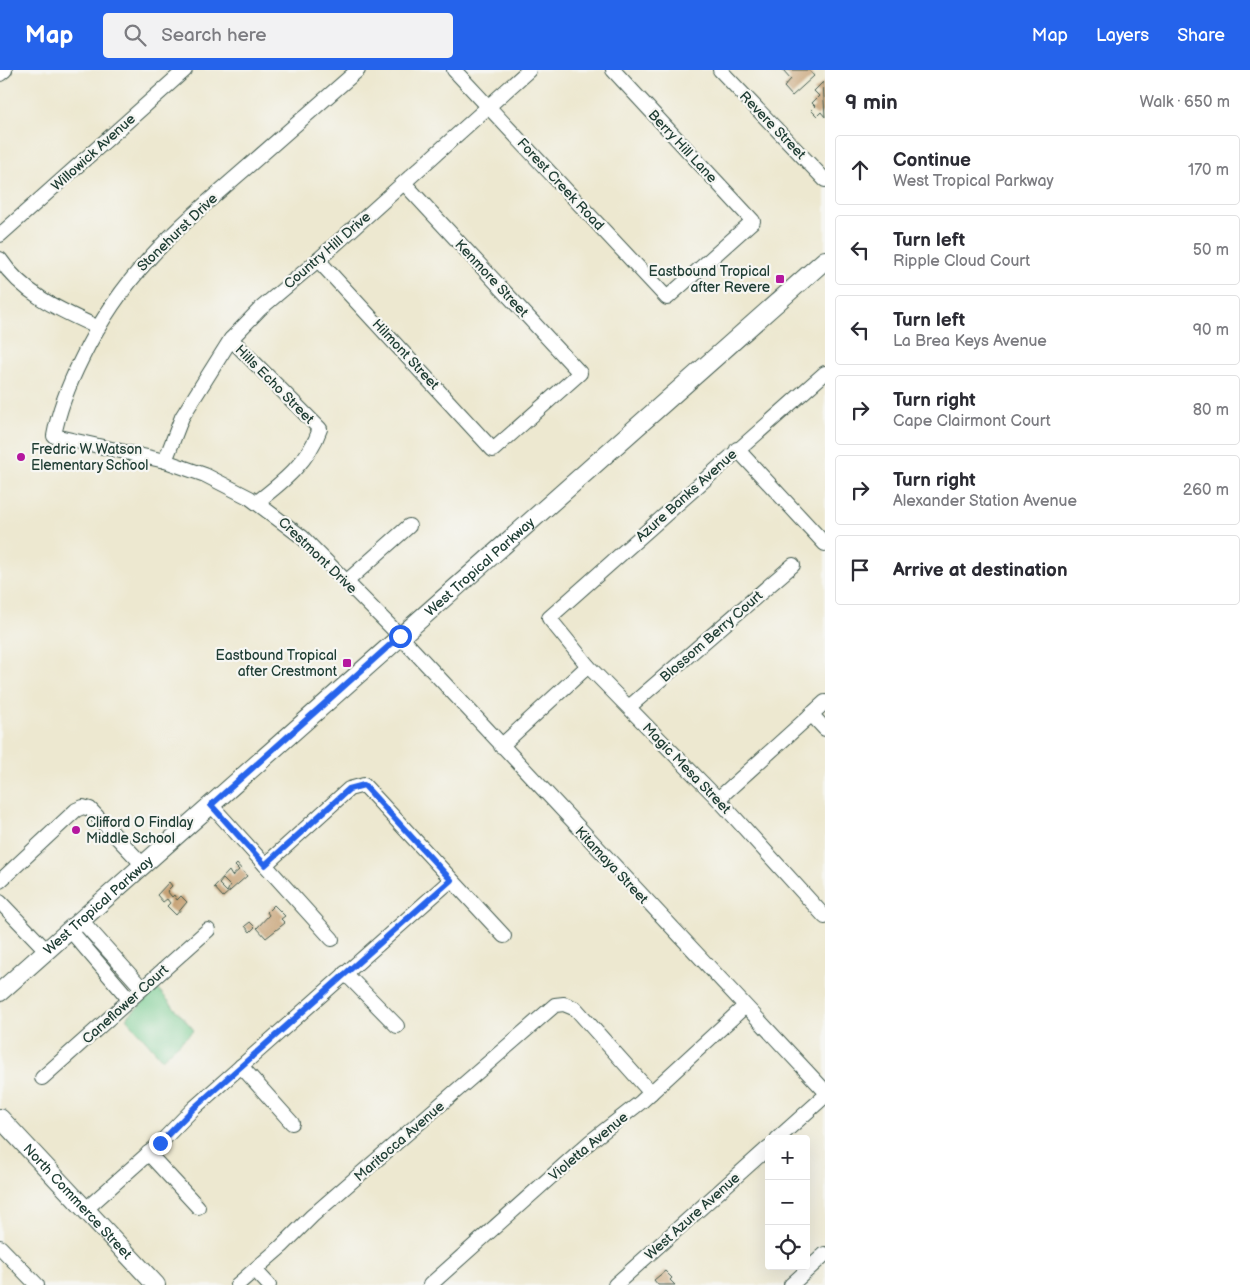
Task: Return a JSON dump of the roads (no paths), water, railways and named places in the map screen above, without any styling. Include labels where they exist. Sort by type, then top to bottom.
[{"type":"main road","name":"West Tropical Parkway","points":[[0,992],[825,260]]},
{"type":"main road","name":"North Commerce Street","points":[[0,1118],[156,1285]]},
{"type":"street","points":[[0,74],[5,70]]},
{"type":"street","name":"Willowick Avenue","points":[[0,235],[185,70]]},
{"type":"street","name":"Stonehurst Drive","points":[[54,436],[58,412],[97,327],[125,284],[152,254],[195,212],[358,70]]},
{"type":"street","name":"Forest Creek Road","points":[[454,70],[667,298]]},
{"type":"street","name":"Country Hill Drive","points":[[165,461],[182,417],[231,339],[260,309],[318,260],[529,70]]},
{"type":"street","name":"Berry Hill Lane","points":[[613,70],[754,222],[667,298]]},
{"type":"street","name":"Revere Street","points":[[720,70],[825,180]]},
{"type":"street","name":"Kenmore Street","points":[[404,183],[580,373],[493,450]]},
{"type":"street","points":[[0,259],[10,274],[47,304],[97,327]]},
{"type":"street","name":"Hilmont Street","points":[[318,260],[493,450]]},
{"type":"street","name":"Hills Echo Street","points":[[231,339],[320,429],[315,445],[305,458],[275,488],[257,502]]},
{"type":"street","name":"Azure Banks Avenue","points":[[550,618],[737,449],[825,373]]},
{"type":"street","name":"Crestmont Drive","points":[[54,436],[165,461],[205,475],[257,502],[302,536],[400,636]]},
{"type":"street","points":[[737,449],[820,529],[825,544]]},
{"type":"street","points":[[346,582],[409,526]]},
{"type":"street","name":"Blossom Berry Court","points":[[628,707],[793,565]]},
{"type":"street","name":"Magic Mesa Street","points":[[550,618],[588,666],[718,799],[825,917]]},
{"type":"street","name":"Kitamaya Street","points":[[400,636],[744,1007],[825,1091]]},
{"type":"street","points":[[501,746],[588,666]]},
{"type":"street","points":[[718,799],[825,702]]},
{"type":"street","points":[[811,714],[825,729]]},
{"type":"street","points":[[265,865],[349,789],[364,785],[504,936]]},
{"type":"street","points":[[211,805],[332,939]]},
{"type":"street","points":[[0,881],[76,810],[83,807],[90,809],[143,865]]},
{"type":"street","points":[[86,1210],[241,1066],[451,880]]},
{"type":"street","points":[[0,902],[46,950]]},
{"type":"street","points":[[75,925],[142,988]]},
{"type":"street","points":[[75,925],[129,999]]},
{"type":"street","name":"Caneflower Court","points":[[42,1078],[208,930]]},
{"type":"street","points":[[345,973],[397,1026]]},
{"type":"street","name":"Maritocca Avenue","points":[[237,1285],[312,1216],[551,1008],[564,1004],[576,1010],[650,1093]]},
{"type":"street","name":"Violetta Avenue","points":[[430,1285],[591,1142],[650,1093],[744,1007]]},
{"type":"street","points":[[241,1066],[292,1123]]},
{"type":"street","points":[[782,1135],[825,1096]]},
{"type":"street","name":"West Azure Avenue","points":[[615,1285],[765,1151]]},
{"type":"street","points":[[148,1153],[198,1207]]},
{"type":"street","points":[[0,1247],[37,1285]]},
{"type":"street","points":[[791,1285],[823,1261]]},
{"type":"street","points":[[255,1270],[269,1285]]},
{"type":"place","name":"Eastbound Tropical after Revere","points":[[780,279]]},
{"type":"place","name":"Fredric W Watson Elementary School","points":[[21,457]]},
{"type":"place","name":"Eastbound Tropical after Crestmont","points":[[347,663]]},
{"type":"place","name":"Clifford O Findlay Middle School","points":[[76,830]]}]
